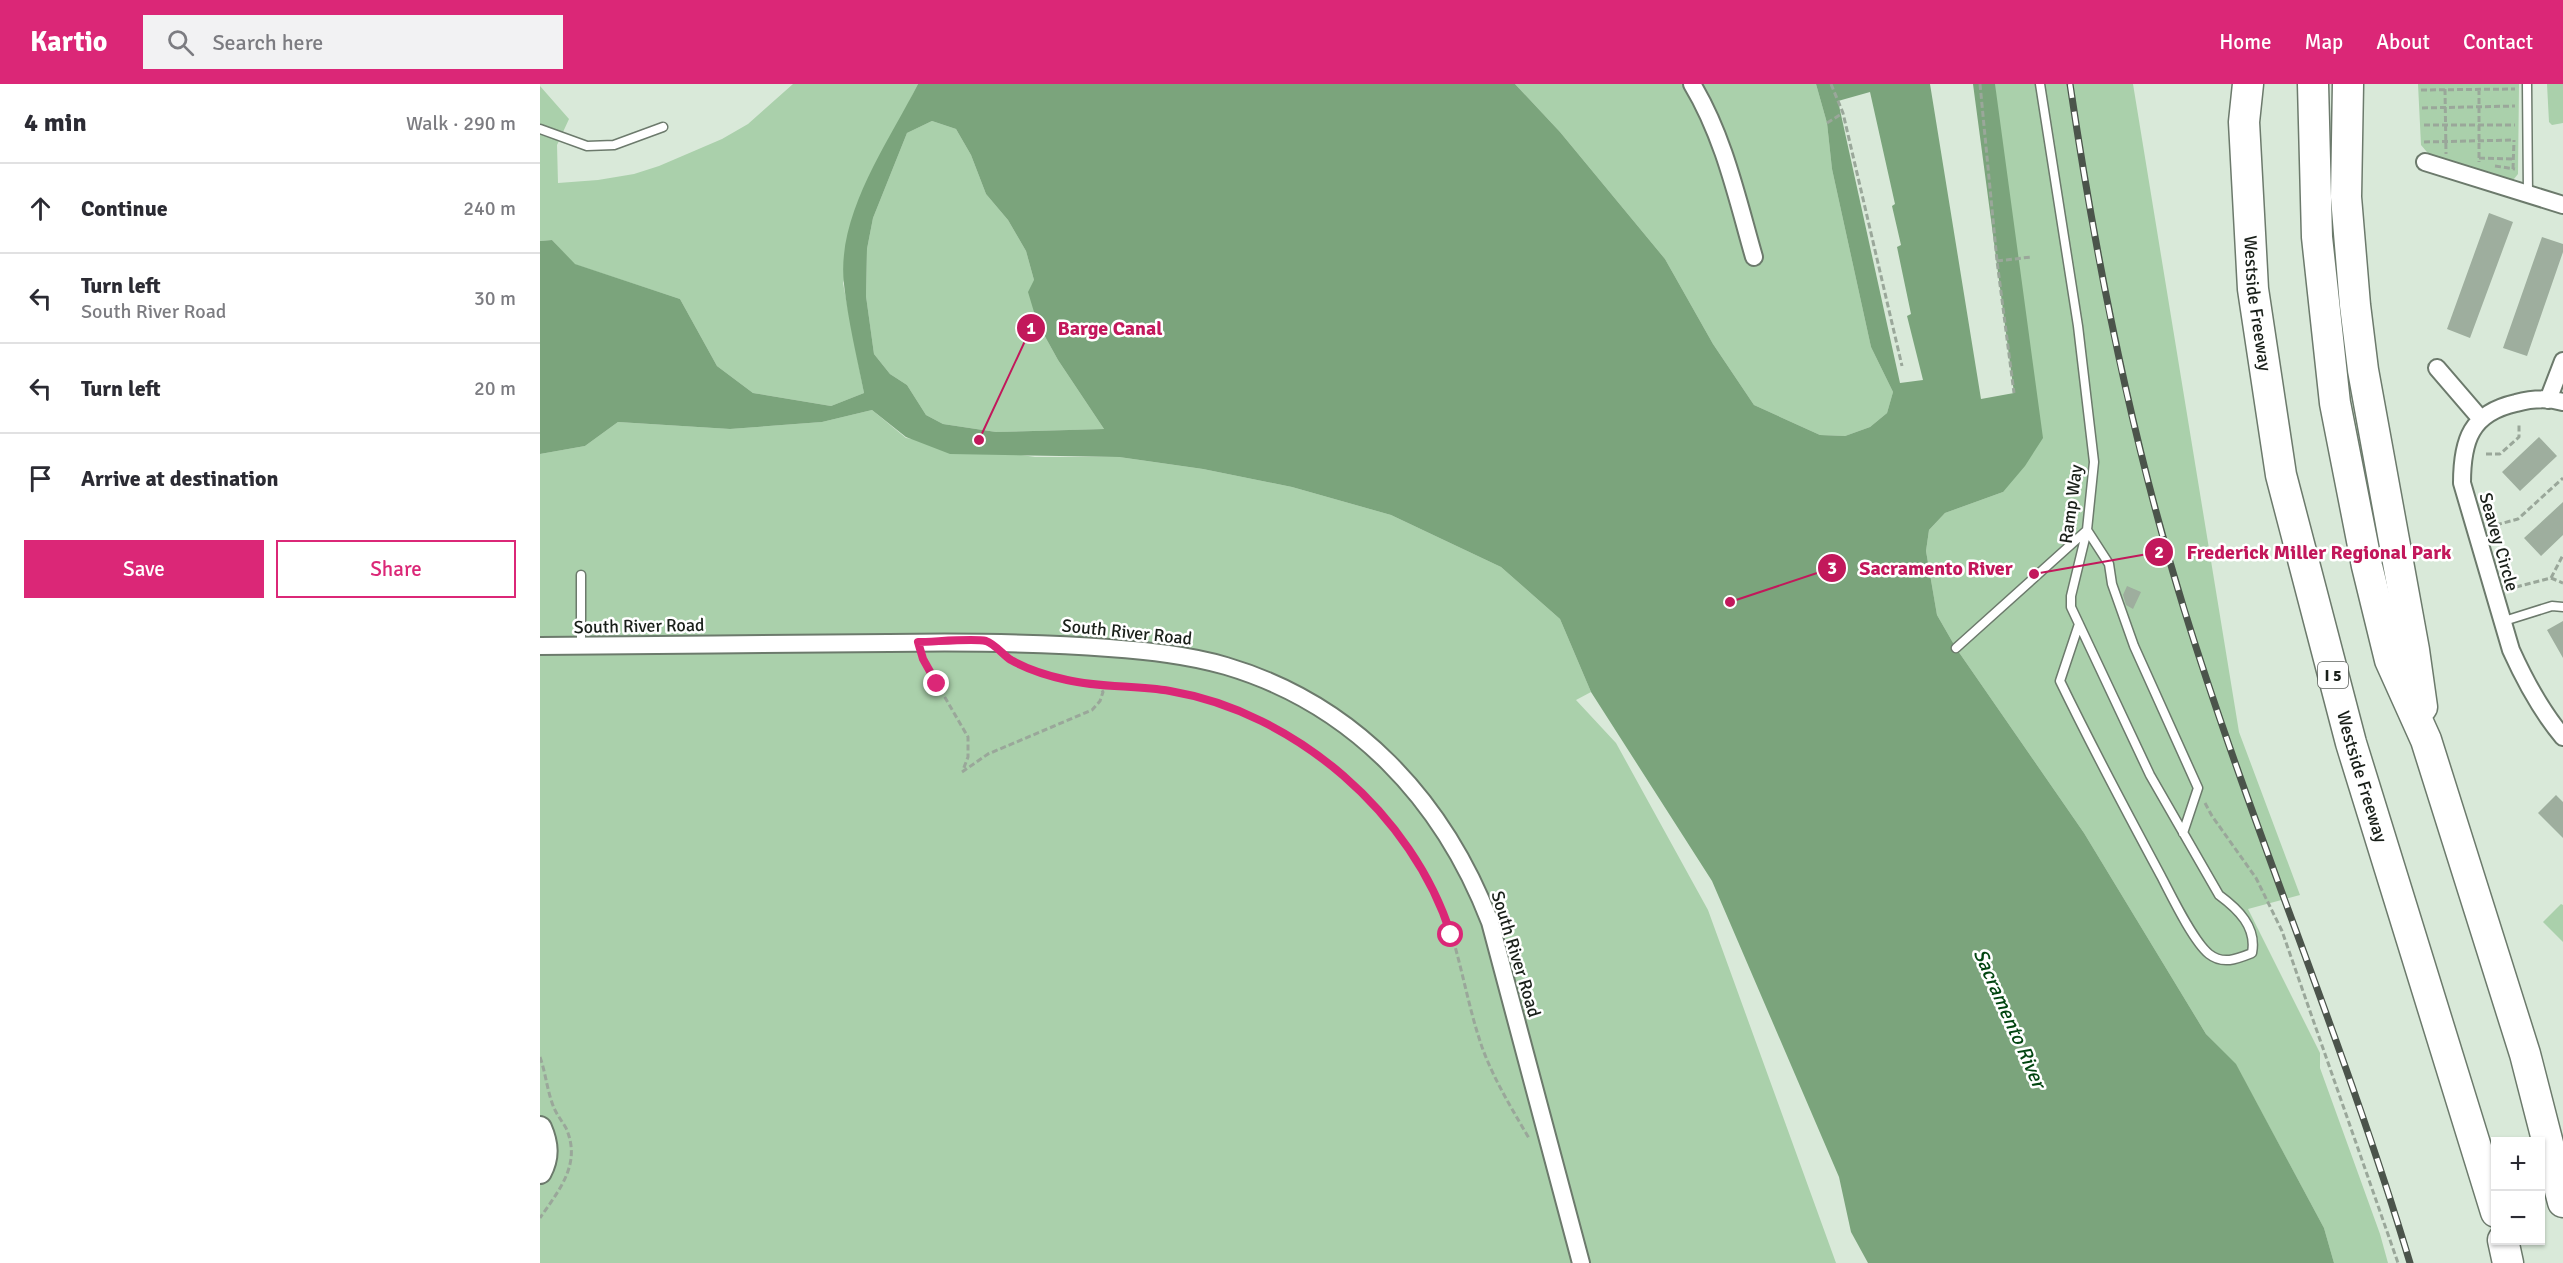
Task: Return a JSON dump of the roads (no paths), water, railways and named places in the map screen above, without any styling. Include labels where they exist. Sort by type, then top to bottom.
[{"type":"highway","points":[[2236,84],[2244,122]]},
{"type":"highway","name":"Westside Freeway","points":[[2248,84],[2244,122],[2253,289],[2281,476],[2352,743],[2491,1196]]},
{"type":"highway","points":[[2313,84],[2317,237],[2335,403],[2367,566],[2390,660],[2426,740],[2525,1054],[2563,1202]]},
{"type":"highway","points":[[2348,84],[2346,197],[2355,305],[2374,437],[2414,650],[2426,740]]},
{"type":"highway","points":[[2504,1245],[2508,1263]]},
{"type":"street","points":[[1692,84],[1706,106],[1717,135],[1754,257]]},
{"type":"street","points":[[2425,162],[2563,205]]},
{"type":"street","points":[[2437,368],[2480,418],[2505,405],[2527,400],[2556,401],[2563,360]]},
{"type":"street","name":"Seavey Circle","points":[[2480,418],[2464,449],[2462,483],[2501,622],[2522,675],[2563,737]]},
{"type":"street","name":"South River Road","points":[[540,646],[986,641],[1064,644],[1166,653],[1228,667],[1262,680],[1320,710],[1365,740],[1401,774],[1423,799],[1454,844],[1476,886],[1490,922],[1581,1263]]},
{"type":"street","points":[[540,1128],[546,1142],[546,1156],[540,1172]]},
{"type":"lane","name":"Ramp Way","points":[[2040,84],[2078,326],[2094,462],[2087,530],[2071,596],[2071,607],[2079,624],[2150,775],[2219,895],[2236,908],[2249,927],[2254,942],[2252,953],[2232,961],[2220,959],[2208,953],[2183,919],[2101,765],[2060,681],[2079,624]]},
{"type":"lane","points":[[2527,84],[2528,194]]},
{"type":"lane","points":[[540,129],[586,146],[614,145],[663,127]]},
{"type":"lane","points":[[1956,648],[2087,530],[2109,564],[2112,584],[2134,646],[2198,788],[2183,833]]},
{"type":"lane","points":[[581,575],[581,646]]},
{"type":"lane","points":[[2501,622],[2552,606],[2563,607]]},
{"type":"water","points":[[918,84],[1515,84],[1560,132],[1665,259],[1713,344],[1754,405],[1820,435],[1845,436],[1870,427],[1887,413],[1893,392],[1871,347],[1832,169],[1827,123],[1816,84],[1995,84],[2043,438],[2025,466],[2003,492],[1945,513],[1929,530],[1926,551],[1937,615],[1956,648],[2084,833],[2206,1034],[2236,1064],[2324,1228],[2334,1263],[1868,1263],[1851,1232],[1839,1177],[1712,881],[1591,692],[1560,619],[1501,567],[1391,515],[1292,487],[1203,469],[1119,457],[950,454],[906,437],[872,410],[822,422],[730,429],[618,422],[585,446],[540,454],[540,241],[552,240],[575,264],[680,299],[717,366],[753,393],[831,406],[864,393],[844,284],[844,258],[848,232],[867,180]],"holes":[[[932,121],[956,129],[971,155],[986,194],[1008,220],[1026,251],[1034,280],[1028,292],[1037,322],[1058,360],[1104,429],[996,432],[943,424],[926,415],[907,385],[890,374],[874,354],[866,296],[867,249],[873,218],[907,133]]]},
{"type":"railway","points":[[2070,84],[2091,217],[2117,348],[2131,414],[2165,544],[2211,691],[2356,1099],[2410,1263]]},
{"type":"place","name":"Barge Canal","points":[[979,440]]},
{"type":"place","name":"Frederick Miller Regional Park","points":[[2034,574]]},
{"type":"place","name":"Sacramento River","points":[[1730,602]]}]
